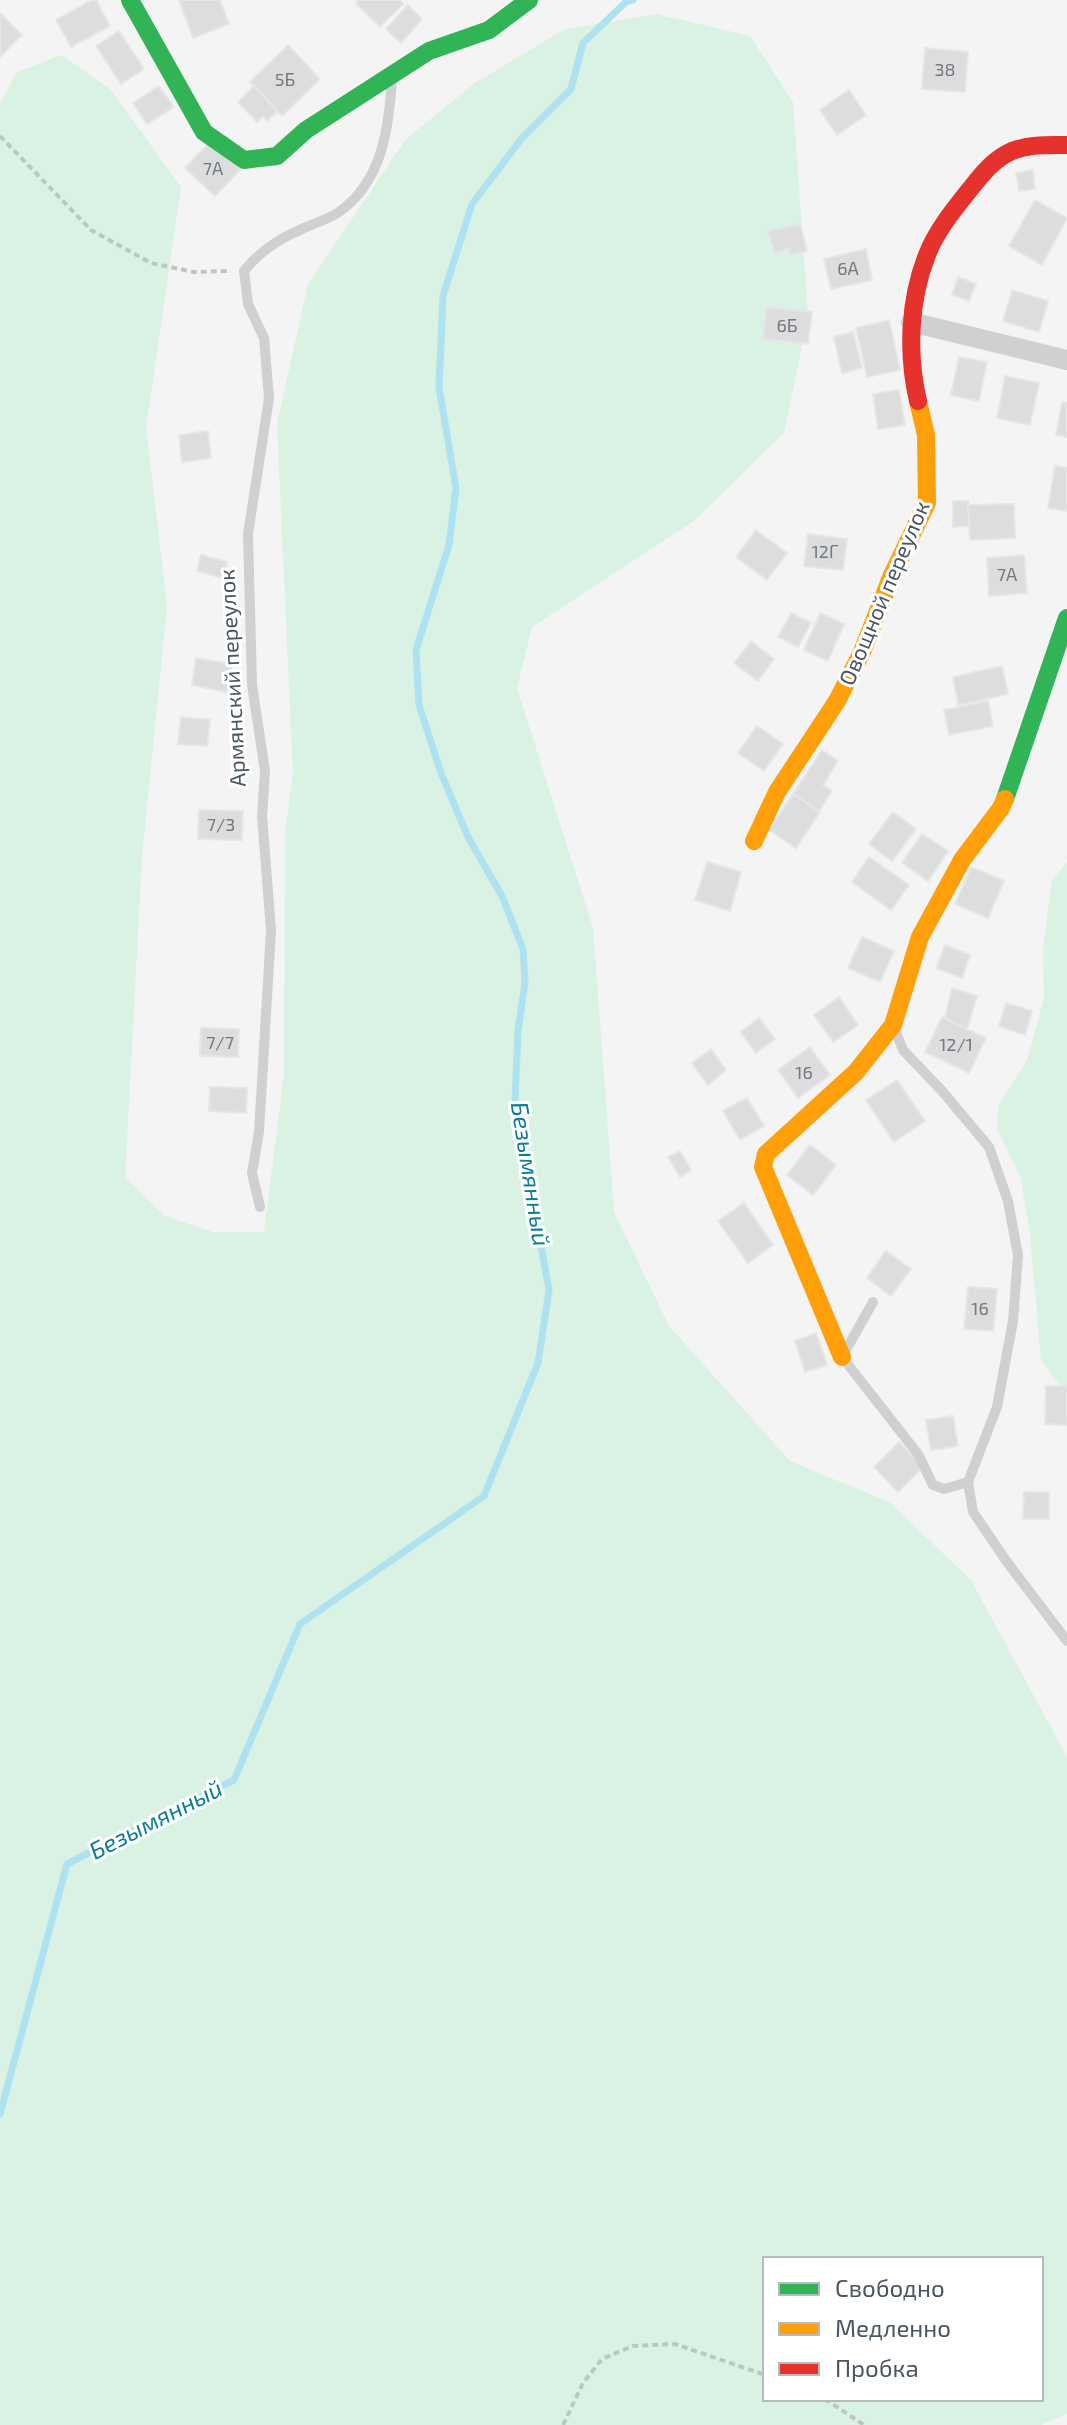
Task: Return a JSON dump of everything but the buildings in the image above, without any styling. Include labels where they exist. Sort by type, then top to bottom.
[{"type":"street","points":[[130,0],[204,132],[244,160],[277,156],[306,130],[429,51],[489,30],[529,0]]},
{"type":"street","name":"Овощной переулок","points":[[754,841],[777,792],[837,701],[862,652],[892,575],[927,503],[926,435],[914,383],[911,322],[927,254],[953,210],[990,165],[1010,152],[1029,146],[1067,145]]},
{"type":"street","points":[[911,322],[1067,360]]},
{"type":"street","points":[[842,1357],[763,1167],[763,1160],[856,1072],[893,1025],[920,937],[962,860],[1001,808],[1063,645],[1067,618]]},
{"type":"lane","points":[[244,271],[255,257],[298,230],[338,213],[360,192],[377,165],[389,119],[392,76]]},
{"type":"lane","name":"Армянский переулок","points":[[244,271],[248,304],[264,338],[269,398],[248,534],[252,685],[265,771],[262,816],[271,930],[259,1132],[252,1173],[260,1207]]},
{"type":"lane","points":[[893,1025],[903,1050],[989,1147],[1008,1201],[1018,1255],[1013,1321],[997,1407],[968,1482],[973,1512],[1067,1641]]},
{"type":"lane","points":[[873,1302],[842,1357],[918,1454],[933,1485],[944,1489],[968,1482]]},
{"type":"path","points":[[0,136],[91,230],[151,263],[194,272],[244,271]]},
{"type":"path","points":[[563,2425],[583,2383],[602,2359],[633,2346],[675,2344],[763,2374]]},
{"type":"path","points":[[828,2401],[864,2425]]},
{"type":"green space","points":[[657,14],[750,36],[793,102],[808,317],[784,433],[694,521],[532,627],[517,688],[593,928],[614,1212],[669,1326],[790,1461],[889,1502],[971,1580],[1067,1757],[1067,2414],[1041,2425],[0,2425],[0,104],[17,72],[62,55],[111,90],[181,187],[146,428],[167,605],[142,857],[125,1177],[165,1216],[213,1232],[264,1232],[284,1075],[285,832],[293,774],[277,424],[308,284],[406,139],[475,83],[565,29]]},
{"type":"green space","points":[[1067,862],[1067,1395],[1041,1361],[1030,1233],[1020,1176],[997,1129],[998,1106],[1027,1060],[1044,998],[1043,949],[1052,880]]},
{"type":"waterway","name":"Безымянный","points":[[0,2114],[67,1864],[234,1780],[300,1624],[484,1496],[538,1363],[549,1290],[515,1100],[518,1031],[525,982],[523,949],[502,896],[468,837],[441,773],[419,705],[416,650],[449,545],[456,488],[439,387],[443,296],[472,204],[522,138],[571,89],[583,43],[626,2],[633,0]]},
{"type":"traffic: fast","points":[[130,0],[204,132],[244,160],[277,156],[306,130],[429,51],[489,30],[529,0]]},
{"type":"traffic: fast","points":[[1005,799],[1067,618]]},
{"type":"traffic: slow","points":[[754,841],[777,792],[837,701],[862,652],[892,575],[927,503],[926,435],[918,401]]},
{"type":"traffic: slow","points":[[842,1357],[763,1167],[766,1154],[856,1072],[893,1025],[920,937],[962,860],[1005,799]]},
{"type":"traffic: jam","points":[[918,401],[912,365],[913,309],[921,272],[935,237],[975,182],[1000,158],[1026,147],[1067,145]]}]
